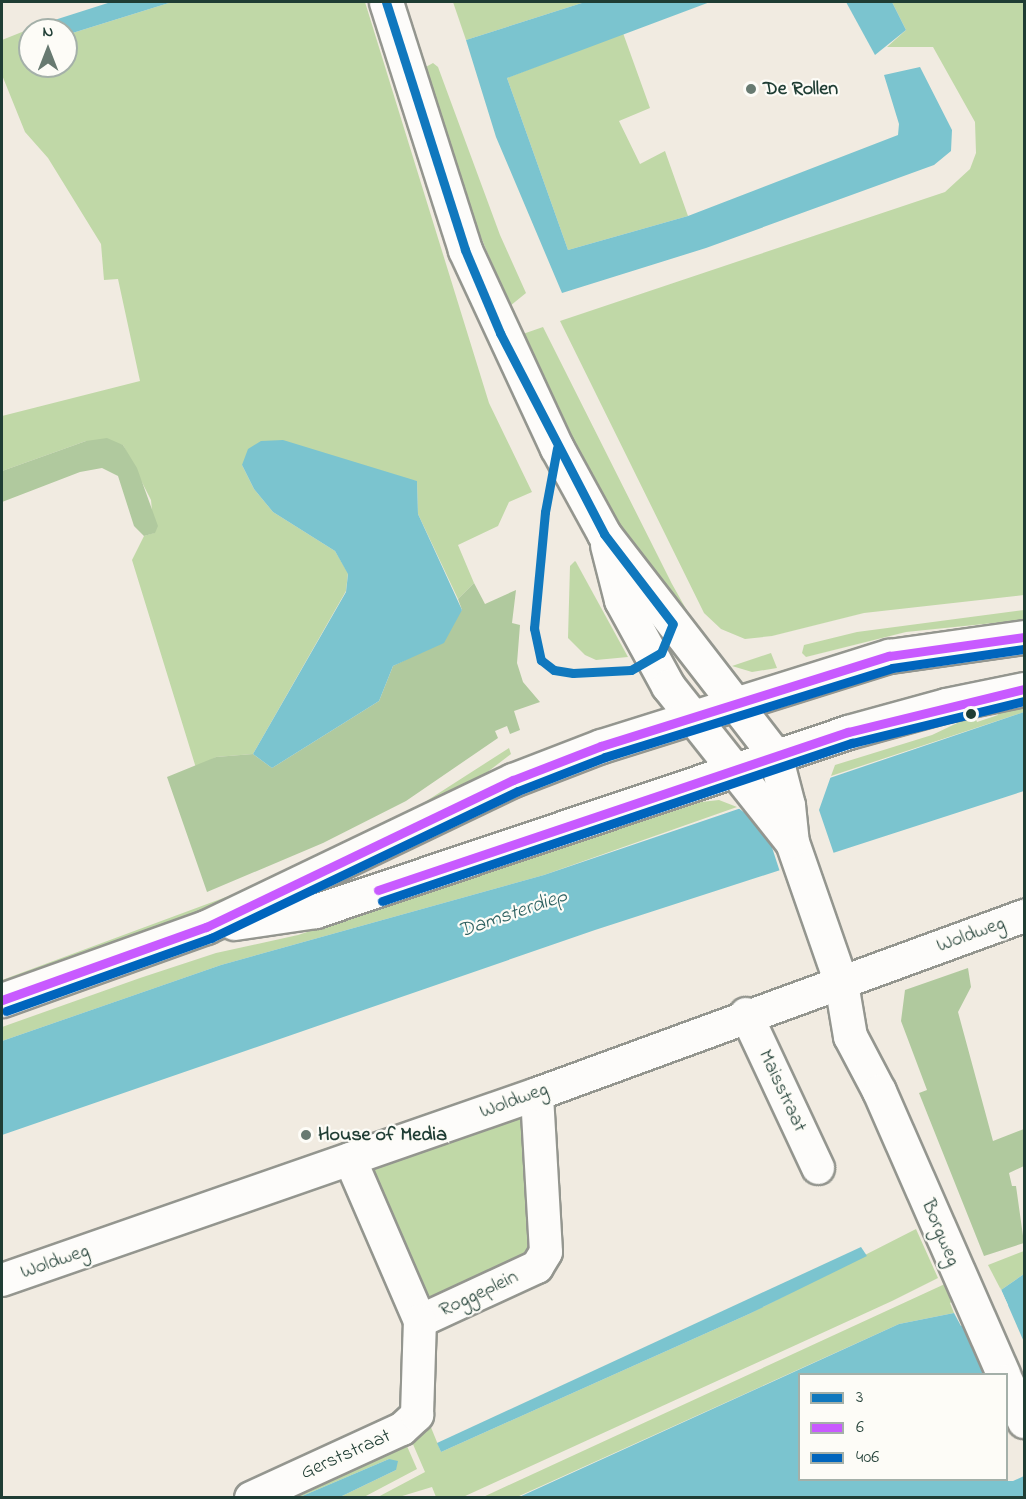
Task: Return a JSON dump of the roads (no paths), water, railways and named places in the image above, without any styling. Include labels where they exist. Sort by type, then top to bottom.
[{"type":"main road","points":[[386,2],[435,161],[479,283],[556,448],[604,534],[775,755]]},
{"type":"main road","name":"Borgweg","points":[[604,534],[621,600],[668,686],[736,768],[772,795]]},
{"type":"main road","points":[[2,1000],[206,927],[513,780],[692,716],[889,656],[1024,637]]},
{"type":"main road","points":[[206,927],[315,911],[775,755],[946,705],[1024,689]]},
{"type":"main road","name":"Borgweg","points":[[775,755],[772,795],[796,854],[841,983],[850,1036],[879,1091],[1003,1373]]},
{"type":"main road","points":[[1008,1385],[1024,1421]]},
{"type":"street","name":"Woldweg","points":[[2,1280],[537,1094],[746,1014],[841,983],[1024,916]]},
{"type":"street","name":"Maisstraat","points":[[746,1014],[818,1168]]},
{"type":"street","name":"Roggeplein","points":[[350,1160],[420,1321],[537,1267],[546,1252],[537,1094]]},
{"type":"street","name":"Gerststraat","points":[[251,1497],[402,1429],[417,1414],[420,1321]]},
{"type":"water","points":[[111,2],[172,2],[78,31],[78,18],[61,18]]},
{"type":"water","points":[[585,2],[710,2],[507,78],[568,250],[688,216],[898,135],[899,124],[884,75],[920,67],[952,130],[951,151],[934,165],[706,248],[562,293],[496,137],[466,40]]},
{"type":"water","points":[[846,2],[892,2],[906,30],[875,55]]},
{"type":"water","points":[[283,440],[417,481],[418,514],[462,610],[444,643],[393,666],[379,701],[272,768],[253,754],[346,592],[348,574],[335,551],[273,512],[254,489],[242,465],[248,449],[261,441]]},
{"type":"water","name":"Damsterdiep","points":[[1024,712],[1024,791],[595,930],[2,1135],[2,1041],[221,965],[544,875]]},
{"type":"water","points":[[861,1247],[867,1256],[749,1314],[441,1452],[437,1443]]},
{"type":"water","points":[[1024,1274],[1024,1359],[993,1373],[798,1373],[798,1481],[1013,1481],[1024,1476],[1024,1497],[517,1498],[899,1324],[954,1313],[961,1326],[1008,1305],[1001,1290]]},
{"type":"water","points":[[389,1459],[398,1461],[396,1470],[340,1497],[300,1497]]},
{"type":"place","name":"De Rollen","points":[[751,89]]},
{"type":"place","name":"House of Media","points":[[306,1135]]}]
